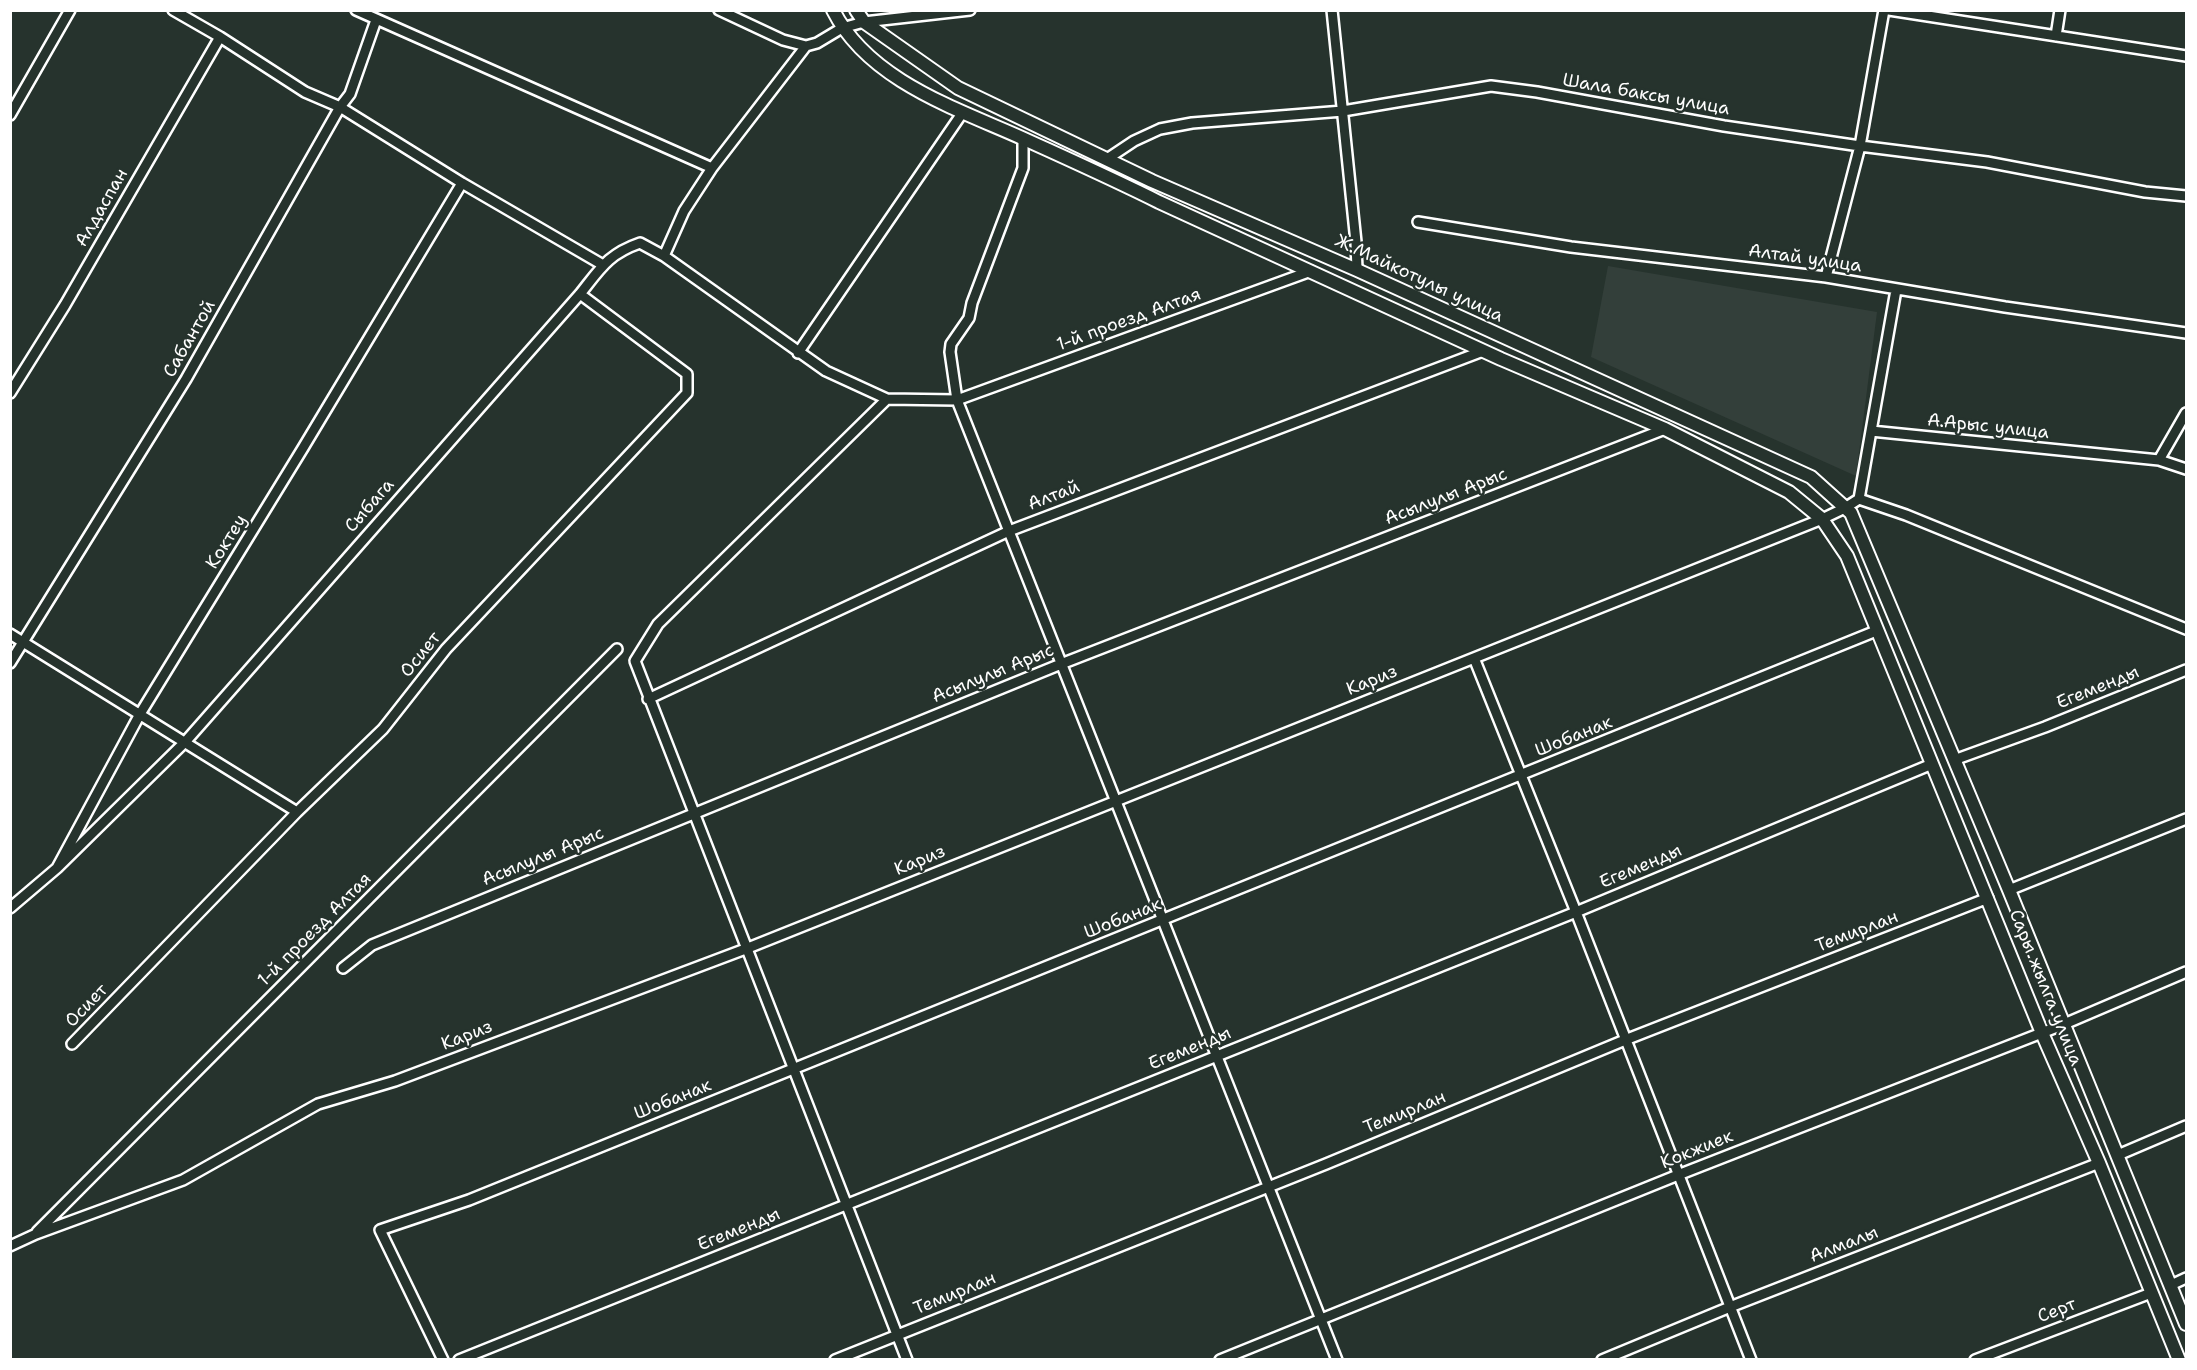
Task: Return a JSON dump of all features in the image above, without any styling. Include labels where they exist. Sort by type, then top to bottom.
[{"type":"street","points":[[10,115],[70,10]]},
{"type":"street","points":[[173,10],[305,92],[340,107],[462,183],[603,265]]},
{"type":"street","points":[[356,10],[712,168]]},
{"type":"street","points":[[719,10],[783,40],[806,46],[818,43],[842,28],[864,22],[970,10]]},
{"type":"street","points":[[833,10],[842,28],[866,55],[890,74],[963,112],[1483,351],[1665,429],[1790,492],[1822,519],[1847,556],[1876,631]]},
{"type":"street","points":[[856,10],[864,22]]},
{"type":"street","points":[[1332,10],[1356,242],[1356,270]]},
{"type":"street","points":[[1826,277],[1860,146],[1884,10]]},
{"type":"street","points":[[1889,10],[2187,56]]},
{"type":"street","points":[[2056,36],[2060,10]]},
{"type":"street","name":"Сабантой","points":[[10,663],[186,379],[340,107],[351,94],[376,20]]},
{"type":"street","name":"Ж.Майкотулы улица","points":[[864,22],[958,88],[1107,159],[1811,477],[1851,513],[1898,624]]},
{"type":"street","name":"Алдаспан","points":[[10,393],[65,304],[220,38]]},
{"type":"street","points":[[806,46],[712,168],[684,211],[664,256],[826,371],[887,399],[957,400]]},
{"type":"street","name":"Шала баксы улица","points":[[1107,159],[1151,133],[1192,123],[1343,111],[1491,86],[1537,92],[1724,126],[1987,162],[2145,192],[2187,196]]},
{"type":"street","points":[[798,352],[963,112]]},
{"type":"street","points":[[1023,138],[1023,168],[972,303],[969,318],[951,344],[950,352],[957,400],[1336,1359]]},
{"type":"street","name":"Коктеу","points":[[10,908],[57,868],[140,714],[462,183]]},
{"type":"street","points":[[1232,235],[1239,219]]},
{"type":"street","name":"Алтай улица","points":[[1418,222],[1571,247],[1826,277],[1896,290],[2187,333]]},
{"type":"street","name":"Сыбага","points":[[57,868],[186,741],[580,294],[603,265],[621,250],[640,243],[664,256]]},
{"type":"street","name":"1-й проезд Алтая","points":[[957,400],[1311,271]]},
{"type":"street","points":[[1845,508],[1859,499],[1896,290]]},
{"type":"street","name":"Осиет","points":[[72,1044],[297,812],[383,729],[446,649],[687,393],[687,374],[580,294]]},
{"type":"street","name":"Алтай","points":[[648,699],[1009,531],[1483,351]]},
{"type":"street","points":[[887,399],[658,624],[635,661],[907,1359]]},
{"type":"street","points":[[2159,460],[2187,413]]},
{"type":"street","name":"Асылулы Арыс","points":[[343,968],[372,945],[1061,664],[1665,429]]},
{"type":"street","name":"А.Арыс улица","points":[[1871,431],[2159,460],[2187,469]]},
{"type":"street","points":[[1859,499],[1906,515],[2187,629]]},
{"type":"street","name":"Кариз","points":[[10,1246],[36,1234],[183,1180],[318,1104],[395,1081],[748,948],[1845,508]]},
{"type":"street","name":"Сары жылга улица","points":[[1898,624],[2187,1324]]},
{"type":"street","name":"Сары жылга улица","points":[[1876,631],[2042,1033],[2099,1162],[2179,1359]]},
{"type":"street","name":"Шобанак","points":[[443,1359],[380,1230],[469,1200],[1876,631]]},
{"type":"street","points":[[10,634],[186,741],[297,812]]},
{"type":"street","name":"1-й проезд Алтая","points":[[36,1234],[617,649]]},
{"type":"street","points":[[1474,658],[1751,1359]]},
{"type":"street","name":"Егеменды","points":[[1954,760],[2045,727],[2187,670]]},
{"type":"street","name":"Егеменды","points":[[459,1359],[1576,912],[1932,764]]},
{"type":"street","points":[[2009,890],[2187,819]]},
{"type":"street","name":"Темирлан","points":[[836,1359],[1268,1187],[1625,1040],[1988,898]]},
{"type":"street","name":"Кокжиек","points":[[1220,1359],[1678,1175],[2062,1025],[2187,972]]},
{"type":"street","points":[[2118,1155],[2187,1126]]},
{"type":"street","name":"Алмалы","points":[[1602,1359],[1730,1306],[2099,1162]]},
{"type":"street","points":[[2171,1285],[2187,1278]]},
{"type":"street","name":"Серт","points":[[1975,1359],[2151,1293]]},
{"type":"shaded area","points":[[1608,266],[1877,312],[1856,476],[1591,357]]}]
